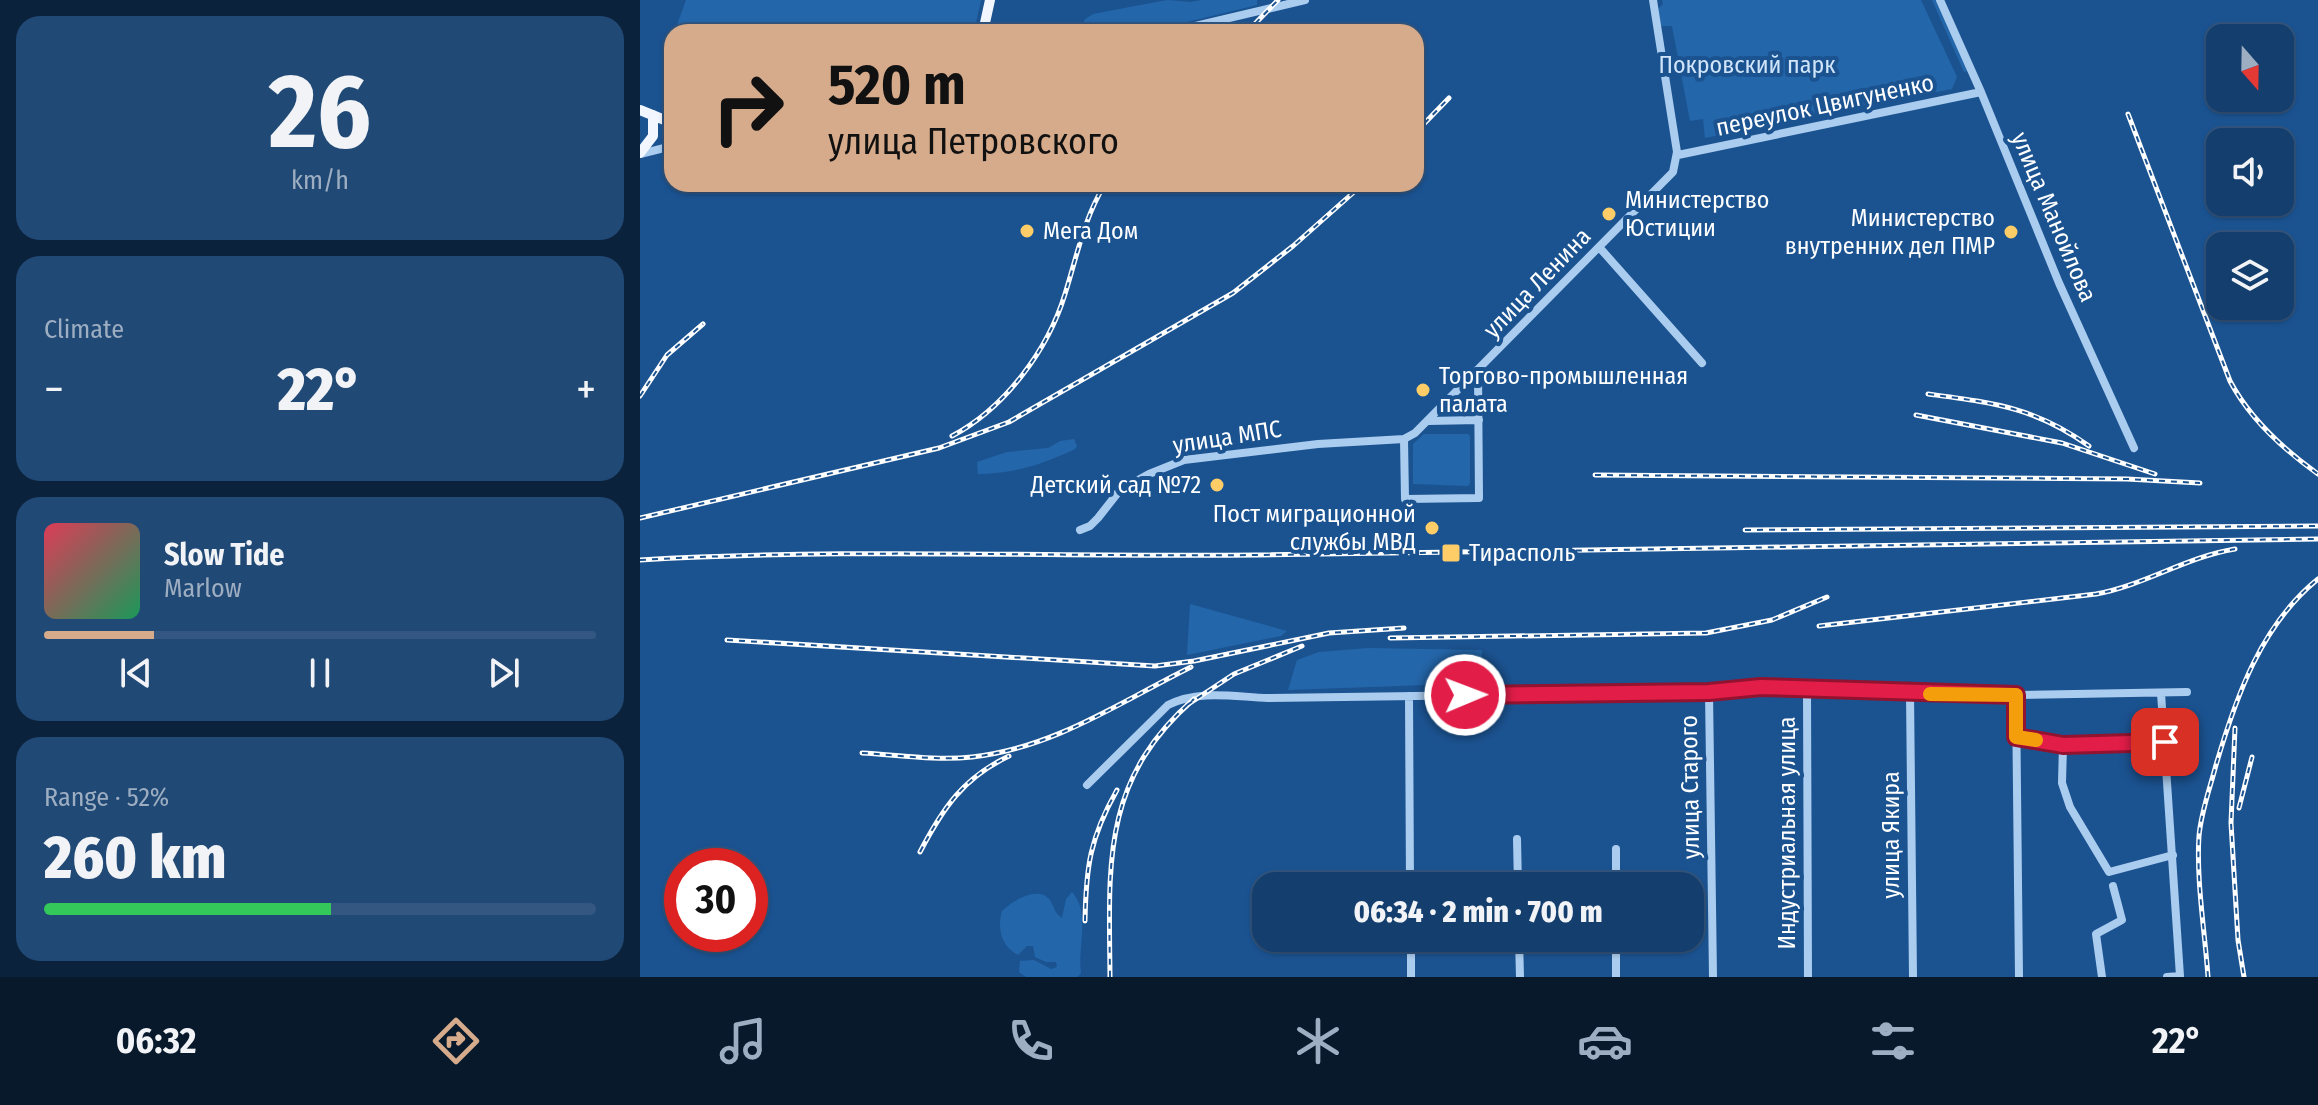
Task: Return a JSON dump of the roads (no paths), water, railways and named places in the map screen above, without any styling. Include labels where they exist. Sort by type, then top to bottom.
[{"type":"main road","points":[[985,24],[990,0]]},
{"type":"main road","points":[[640,110],[664,120]]},
{"type":"main road","points":[[640,154],[653,136],[653,115]]},
{"type":"street","points":[[1204,24],[1305,0]]},
{"type":"street","points":[[1653,0],[1678,155]]},
{"type":"street","name":"улица Манойлова","points":[[1940,0],[2059,283],[2134,448]]},
{"type":"street","name":"переулок Цвигуненко","points":[[1678,155],[1981,92]]},
{"type":"street","points":[[640,154],[664,148]]},
{"type":"street","name":"улица Ленина","points":[[1404,439],[1412,436],[1478,372],[1668,180],[1678,155]]},
{"type":"street","points":[[1599,247],[1702,363]]},
{"type":"street","points":[[1404,439],[1405,499],[1479,498],[1478,372]]},
{"type":"street","points":[[1428,421],[1479,420]]},
{"type":"street","name":"улица МПС","points":[[1080,530],[1098,518],[1120,490],[1146,475],[1184,460],[1304,445],[1404,439]]},
{"type":"street","points":[[1087,785],[1168,705],[1198,695],[1268,698],[1709,692],[1761,687],[2016,695],[2187,692]]},
{"type":"street","name":"Индустриальная улица","points":[[1807,688],[1808,977]]},
{"type":"street","name":"улица Старого","points":[[1709,692],[1713,977]]},
{"type":"street","name":"улица Якира","points":[[1910,693],[1913,977]]},
{"type":"street","points":[[2161,693],[2180,976],[2167,977]]},
{"type":"street","points":[[2016,695],[2019,977]]},
{"type":"street","points":[[1409,696],[1410,872]]},
{"type":"street","points":[[2016,737],[2063,745],[2165,742]]},
{"type":"street","points":[[2063,745],[2062,783],[2070,807],[2109,872],[2173,855]]},
{"type":"street","points":[[1517,839],[1518,872]]},
{"type":"street","points":[[1616,849],[1616,872]]},
{"type":"street","points":[[2102,977],[2096,934],[2122,920],[2113,886]]},
{"type":"street","points":[[1411,952],[1411,977]]},
{"type":"street","points":[[1519,952],[1520,977]]},
{"type":"street","points":[[1616,952],[1616,977]]},
{"type":"railway","points":[[1255,24],[1278,0]]},
{"type":"railway","points":[[1424,124],[1449,98]]},
{"type":"railway","points":[[2128,114],[2230,381],[2247,408],[2268,432],[2318,474]]},
{"type":"railway","points":[[952,436],[1007,394],[1036,356],[1057,315],[1086,224],[1101,192]]},
{"type":"railway","points":[[640,518],[939,448],[1009,422],[1233,293],[1354,192]]},
{"type":"railway","points":[[640,396],[667,355],[703,324]]},
{"type":"railway","points":[[1928,394],[2013,409],[2050,423],[2089,446]]},
{"type":"railway","points":[[1916,415],[2062,443],[2155,474]]},
{"type":"railway","points":[[1595,475],[2127,479],[2200,483]]},
{"type":"railway","points":[[1745,530],[2318,526]]},
{"type":"railway","points":[[640,560],[794,554],[1256,555],[2318,539]]},
{"type":"railway","points":[[1819,626],[2096,594],[2235,549]]},
{"type":"railway","points":[[2208,977],[2198,853],[2206,800],[2232,714],[2253,664],[2281,618],[2318,579]]},
{"type":"railway","points":[[1390,638],[1706,633],[1772,620],[1827,597]]},
{"type":"railway","points":[[727,640],[1155,666],[1329,633],[1404,628]]},
{"type":"railway","points":[[1187,705],[1234,674],[1302,646]]},
{"type":"railway","points":[[862,753],[945,758],[1002,752],[1086,722],[1191,667]]},
{"type":"railway","points":[[1110,977],[1112,861],[1126,793],[1142,761],[1164,730],[1194,699]]},
{"type":"railway","points":[[2235,728],[2231,823],[2238,940],[2244,977]]},
{"type":"railway","points":[[920,852],[946,808],[967,784],[1009,756]]},
{"type":"railway","points":[[2239,808],[2252,757]]},
{"type":"railway","points":[[1085,921],[1091,853],[1117,790]]},
{"type":"place","name":"Министерство Юстиции","points":[[1609,214]]},
{"type":"place","name":"Мега Дом","points":[[1027,231]]},
{"type":"place","name":"Министерство внутренних дел ПМР","points":[[2011,232]]},
{"type":"place","name":"Торгово-промышленная палата","points":[[1423,390]]},
{"type":"place","name":"Детский сад №72","points":[[1217,485]]},
{"type":"place","name":"Пост миграционной службы МВД","points":[[1432,528]]},
{"type":"place","name":"Тирасполь","points":[[1451,553]]},
{"type":"park label","name":"Покровский парк","points":[[1747,65]]}]
